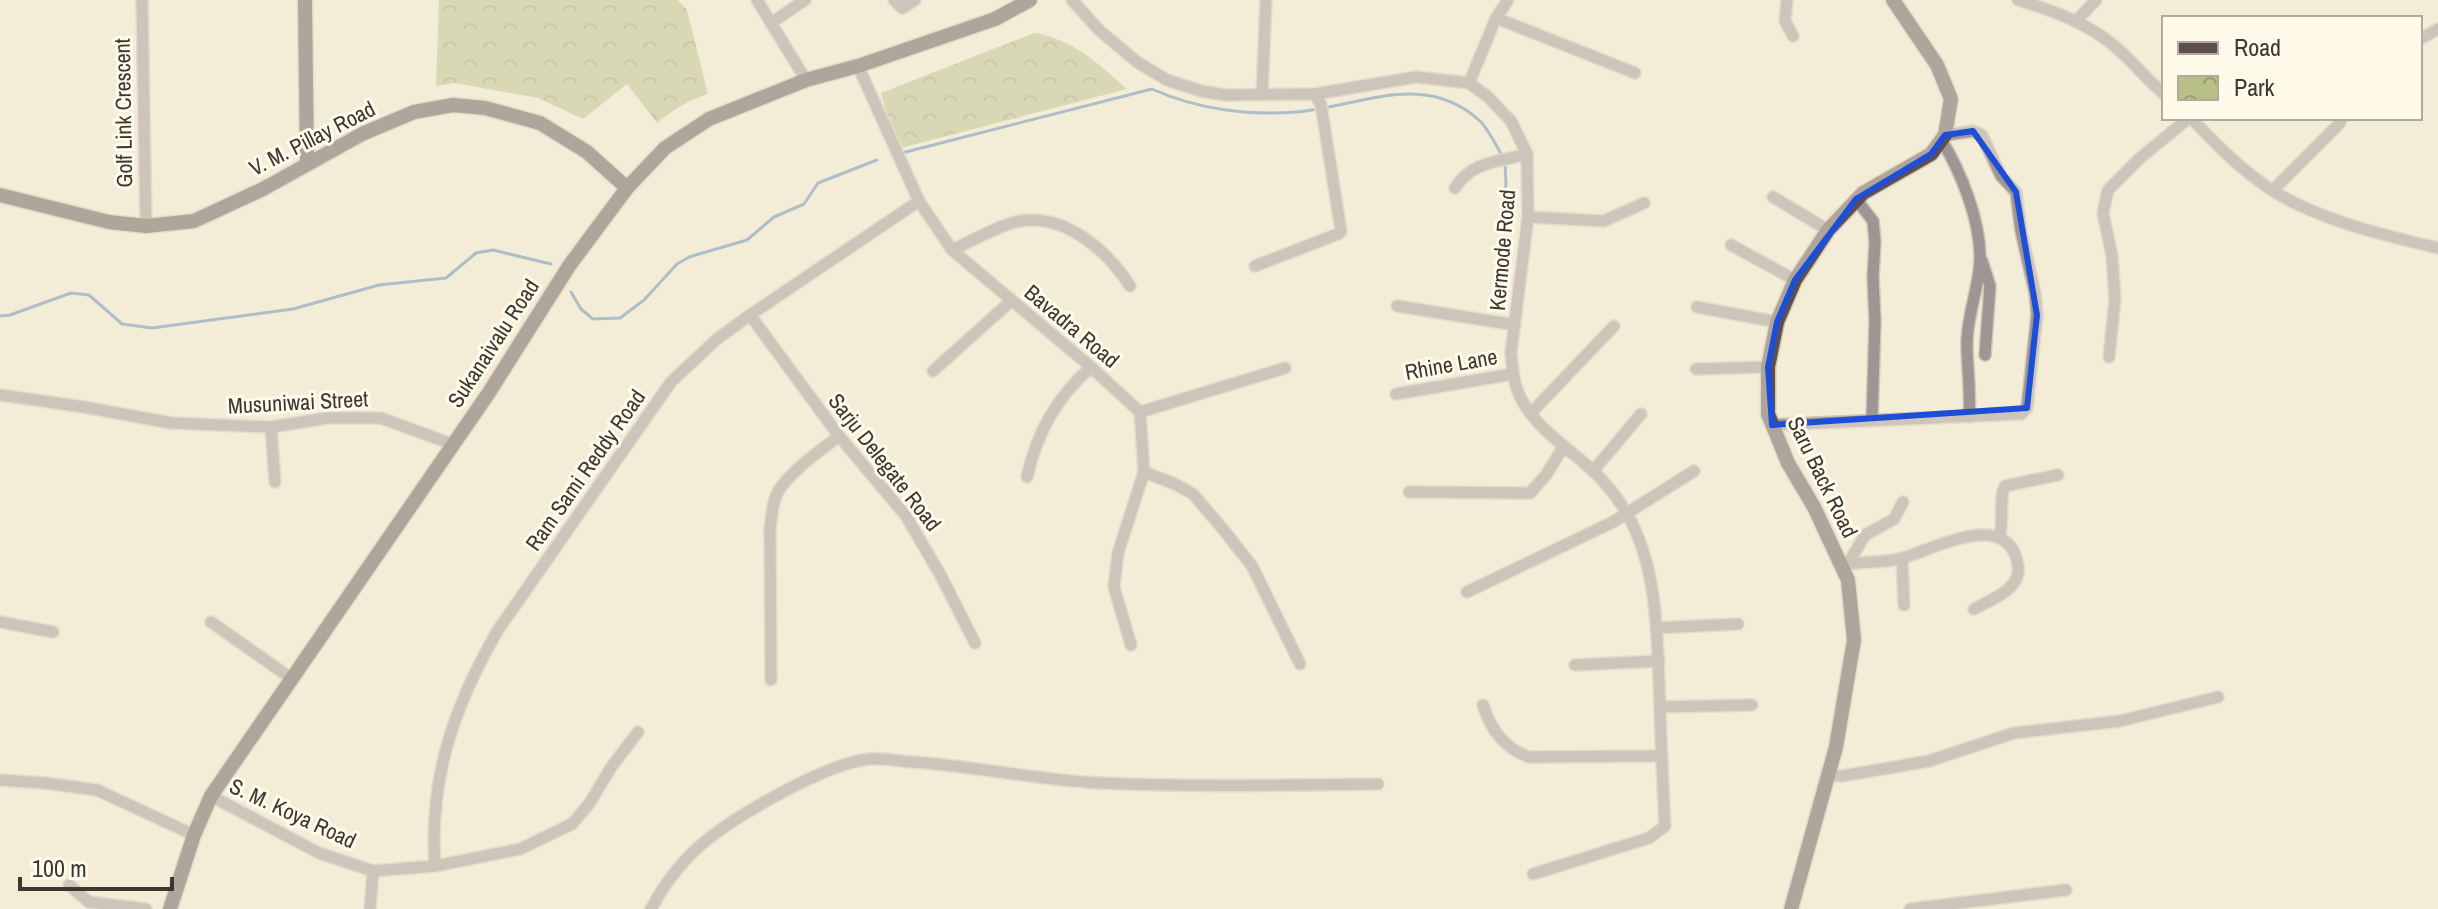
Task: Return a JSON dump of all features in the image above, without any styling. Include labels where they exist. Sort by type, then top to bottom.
[{"type":"main road","points":[[305,0],[307,164]]},
{"type":"main road","name":"Sukanaivalu Road","points":[[170,909],[194,835],[211,796],[488,394],[569,266],[627,188],[665,148],[709,119],[806,80],[858,66],[995,19],[1030,0]]},
{"type":"main road","points":[[1893,0],[1937,65],[1951,99],[1944,138]]},
{"type":"main road","name":"V. M. Pillay Road","points":[[0,195],[109,222],[146,226],[194,221],[263,189],[362,134],[414,112],[453,105],[485,108],[540,123],[587,152],[627,188]]},
{"type":"main road","name":"Saru Back Road","points":[[1791,909],[1829,775],[1844,710],[1854,640],[1845,565],[1788,463],[1768,414],[1768,367],[1777,322],[1795,280],[1828,230],[1863,193],[1931,154],[1944,138]]},
{"type":"street","name":"Golf Link Crescent","points":[[142,0],[146,226]]},
{"type":"street","points":[[757,0],[806,80]]},
{"type":"street","points":[[771,23],[805,0]]},
{"type":"street","points":[[894,0],[900,8],[911,2]]},
{"type":"street","points":[[1072,0],[1099,30],[1137,62],[1167,80],[1201,91],[1226,95],[1262,94],[1319,105],[1416,77],[1469,83],[1496,18],[1508,0]]},
{"type":"street","points":[[1262,94],[1266,0]]},
{"type":"street","points":[[1787,0],[1785,21],[1793,36]]},
{"type":"street","points":[[2018,0],[2076,21],[2099,34],[2162,92]]},
{"type":"street","points":[[2076,21],[2096,0]]},
{"type":"street","points":[[1496,18],[1635,73]]},
{"type":"street","name":"Bavadra Road","points":[[858,66],[919,201],[952,250],[1140,412]]},
{"type":"street","name":"Kermode Road","points":[[1469,83],[1511,121],[1527,154],[1528,217],[1511,353],[1517,390],[1531,413],[1593,471],[1626,512],[1649,575],[1659,661],[1665,826],[1649,838],[1533,874]]},
{"type":"street","points":[[1255,266],[1341,231],[1319,105]]},
{"type":"street","points":[[2109,357],[2115,299],[2112,256],[2103,213],[2108,190],[2140,158],[2188,120]]},
{"type":"street","points":[[2192,120],[2249,173],[2305,208],[2382,235],[2438,248]]},
{"type":"street","points":[[2273,190],[2341,120]]},
{"type":"street","points":[[1772,425],[2021,414],[2027,408],[2037,315],[2016,192],[2001,176],[1982,135],[1973,131],[1944,138],[1969,198],[1980,257],[1990,286],[1985,355]]},
{"type":"street","points":[[1455,188],[1463,174],[1473,168],[1527,154]]},
{"type":"street","points":[[1773,197],[1828,230]]},
{"type":"street","points":[[1856,199],[1873,221],[1875,242],[1872,420]]},
{"type":"street","name":"Ram Sami Reddy Road","points":[[435,866],[433,842],[438,784],[462,698],[498,630],[671,382],[717,339],[919,201]]},
{"type":"street","points":[[1528,217],[1604,221],[1644,203]]},
{"type":"street","points":[[952,250],[1017,221],[1046,220],[1074,232],[1096,247],[1122,272],[1130,286]]},
{"type":"street","points":[[1731,245],[1795,280]]},
{"type":"street","points":[[1969,417],[1971,391],[1967,341],[1980,257]]},
{"type":"street","points":[[933,371],[1011,301]]},
{"type":"street","points":[[1397,306],[1515,325]]},
{"type":"street","points":[[1697,307],[1777,322]]},
{"type":"street","name":"Sarju Delegate Road","points":[[750,315],[839,436],[906,516],[936,566],[975,643]]},
{"type":"street","points":[[1531,413],[1614,326]]},
{"type":"street","points":[[1027,477],[1032,456],[1051,412],[1071,385],[1091,367]]},
{"type":"street","points":[[1696,369],[1768,367]]},
{"type":"street","points":[[1131,645],[1114,587],[1118,553],[1144,472],[1140,412],[1285,368]]},
{"type":"street","name":"Rhine Lane","points":[[1396,394],[1513,374]]},
{"type":"street","name":"Musuniwai Street","points":[[0,395],[171,423],[271,427],[328,418],[381,418],[452,444]]},
{"type":"street","points":[[1593,471],[1641,414]]},
{"type":"street","points":[[271,427],[275,482]]},
{"type":"street","points":[[771,680],[770,529],[773,506],[780,488],[839,436]]},
{"type":"street","points":[[1409,492],[1530,493],[1546,475],[1564,446]]},
{"type":"street","points":[[1467,592],[1613,522],[1694,471]]},
{"type":"street","points":[[1144,472],[1193,494],[1222,528],[1252,566],[1300,664]]},
{"type":"street","points":[[1999,537],[2003,526],[2002,489],[2009,484],[2058,475]]},
{"type":"street","points":[[1845,565],[1865,535],[1894,519],[1903,502]]},
{"type":"street","points":[[1845,565],[1885,562],[1956,539],[1999,537],[2013,549],[2019,575],[2005,592],[1974,609]]},
{"type":"street","points":[[1902,558],[1904,605]]},
{"type":"street","points":[[0,622],[53,632]]},
{"type":"street","points":[[211,622],[292,679]]},
{"type":"street","points":[[1656,628],[1738,624]]},
{"type":"street","points":[[1575,665],[1659,661]]},
{"type":"street","points":[[1829,775],[1842,776],[1929,761],[2014,733],[2120,721],[2218,697]]},
{"type":"street","points":[[1483,705],[1490,727],[1515,752],[1529,757],[1662,756]]},
{"type":"street","points":[[1660,707],[1752,705]]},
{"type":"street","name":"S. M. Koya Road","points":[[211,796],[319,853],[373,871],[435,866],[520,849],[572,824],[638,732]]},
{"type":"street","points":[[651,909],[660,891],[689,857],[734,821],[806,780],[869,759],[936,763],[1097,783],[1260,786],[1378,784]]},
{"type":"street","points":[[0,780],[97,790],[194,835]]},
{"type":"street","points":[[370,909],[373,871]]},
{"type":"street","points":[[69,885],[89,902],[146,909]]},
{"type":"street","points":[[1910,909],[2066,890]]},
{"type":"highlighted area","points":[[1973,131],[2016,192],[2037,315],[2027,408],[1772,425],[1768,367],[1777,322],[1795,280],[1856,199],[1931,154],[1945,135]]},
{"type":"green space","points":[[439,0],[678,0],[687,10],[708,94],[681,106],[657,123],[627,84],[583,119],[538,98],[455,83],[436,86]]},
{"type":"green space","points":[[1034,33],[1073,46],[1127,89],[897,149],[881,93]]},
{"type":"waterway","points":[[902,153],[1152,89],[1186,102],[1223,110],[1260,113],[1321,109],[1392,95],[1437,97],[1459,106],[1480,121],[1503,157]]},
{"type":"waterway","points":[[571,292],[581,309],[593,319],[620,318],[644,300],[677,264],[689,257],[747,240],[774,217],[804,204],[818,183],[877,160]]},
{"type":"waterway","points":[[1502,211],[1505,164]]},
{"type":"waterway","points":[[0,316],[71,293],[89,295],[122,324],[152,328],[293,309],[379,285],[446,278],[476,253],[493,250],[551,264]]}]
